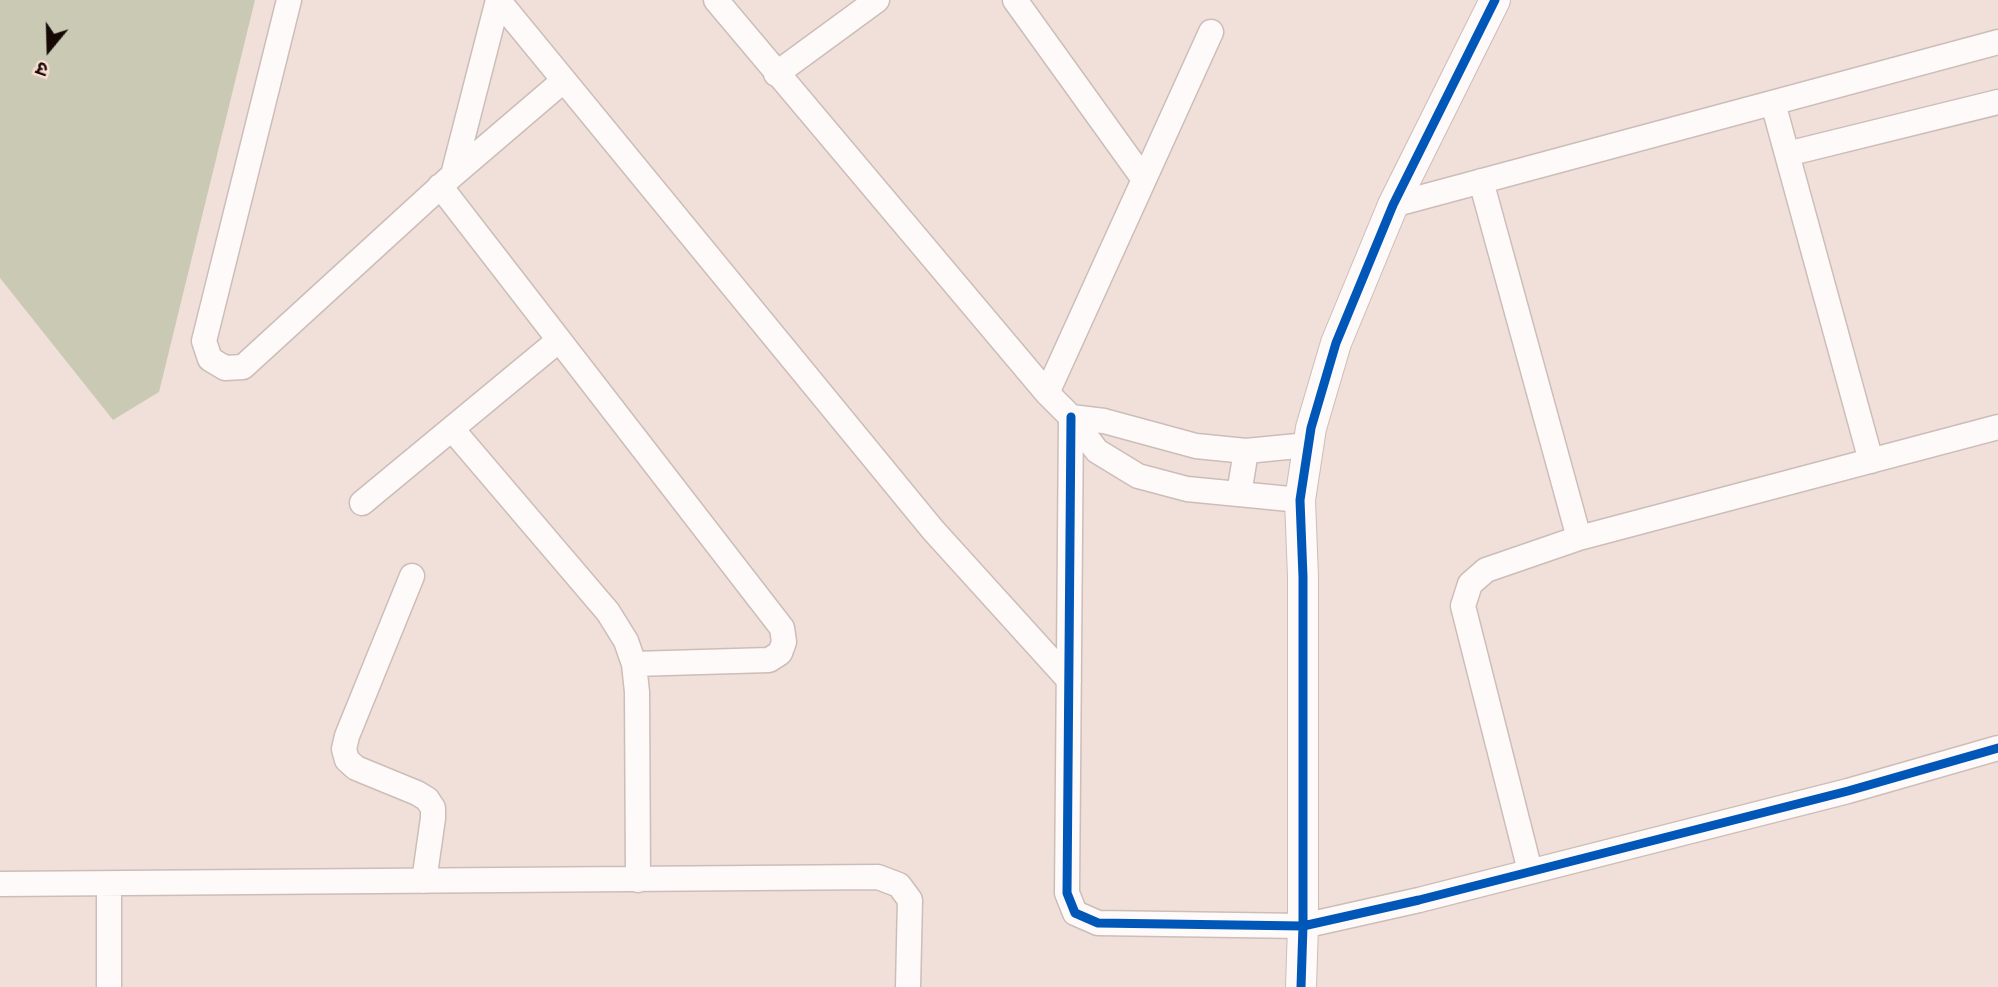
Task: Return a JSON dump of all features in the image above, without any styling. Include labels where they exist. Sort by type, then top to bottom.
[{"type":"street","points":[[289,0],[204,341],[209,359],[225,368],[243,367],[447,181],[563,81]]},
{"type":"street","points":[[447,181],[498,0]]},
{"type":"street","points":[[498,0],[933,530],[1069,680]]},
{"type":"street","points":[[716,0],[1046,393],[1072,417],[1097,452],[1138,476],[1187,489],[1300,500]]},
{"type":"street","points":[[776,74],[877,0]]},
{"type":"street","points":[[1015,0],[1143,178]]},
{"type":"street","points":[[1301,987],[1303,577],[1300,500],[1311,428],[1336,344],[1393,205],[1495,0]]},
{"type":"street","points":[[1046,393],[1211,32]]},
{"type":"street","points":[[1393,205],[1997,45]]},
{"type":"street","points":[[1787,154],[1998,102]]},
{"type":"street","points":[[1773,103],[1871,461]]},
{"type":"street","points":[[447,181],[559,340],[782,628],[784,642],[780,653],[769,660],[634,664]]},
{"type":"street","points":[[1481,181],[1579,538]]},
{"type":"street","points":[[362,503],[559,340]]},
{"type":"street","points":[[1072,417],[1104,421],[1196,446],[1246,452],[1308,445]]},
{"type":"street","points":[[1072,417],[1067,893],[1075,913],[1098,923],[1303,926],[1848,791],[1998,748]]},
{"type":"street","points":[[1530,871],[1463,606],[1470,584],[1486,570],[1579,538],[1998,427]]},
{"type":"street","points":[[452,429],[608,612],[626,641],[634,664],[637,692],[638,880]]},
{"type":"street","points":[[1239,494],[1246,452]]},
{"type":"street","points":[[412,576],[344,749],[347,760],[356,768],[417,793],[427,799],[433,808],[424,881]]},
{"type":"street","points":[[0,884],[878,877],[899,885],[909,900],[908,987]]},
{"type":"street","points":[[109,884],[109,987]]},
{"type":"green space","points":[[0,0],[255,0],[159,392],[113,420],[0,278]]},
{"type":"cycle path","points":[[1301,987],[1303,577],[1300,500],[1311,428],[1336,343],[1393,205],[1495,0]]},
{"type":"cycle path","points":[[1071,417],[1067,893],[1075,913],[1098,923],[1303,926],[1419,900],[1848,791],[1998,748]]}]
